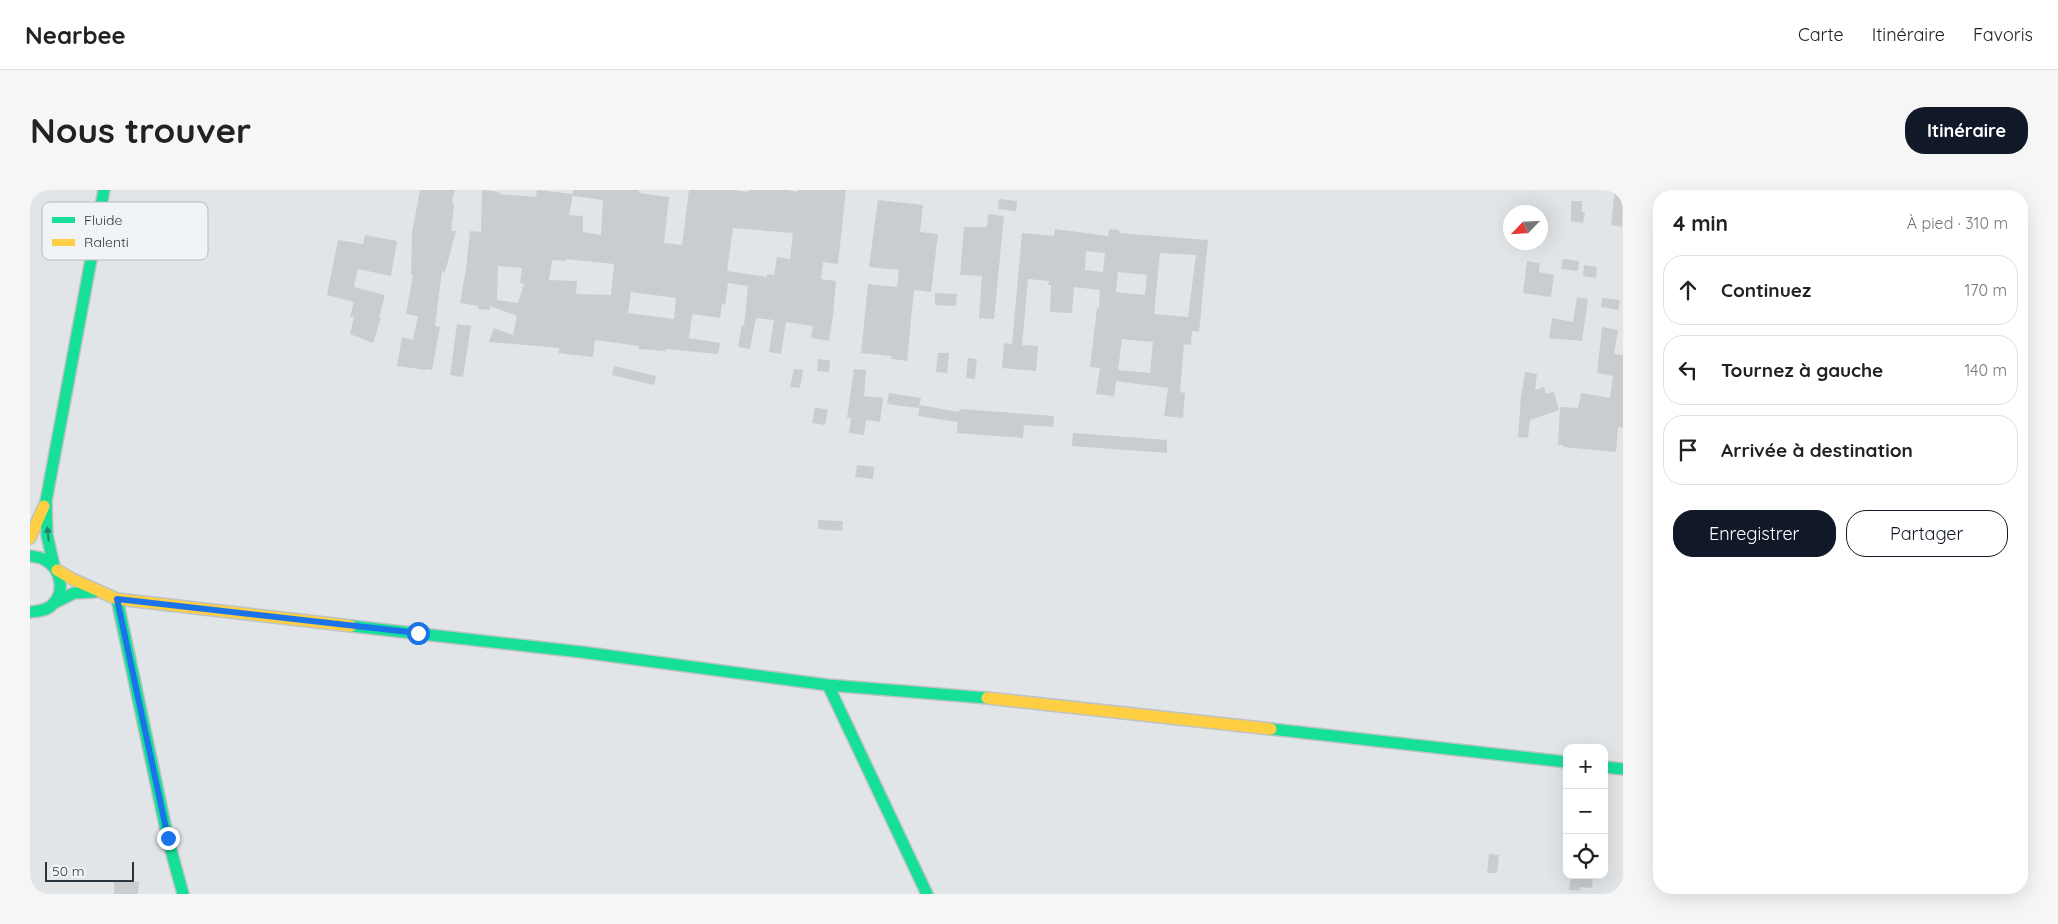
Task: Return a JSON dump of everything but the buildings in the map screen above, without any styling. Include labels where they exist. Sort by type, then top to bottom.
[{"type":"main road","points":[[30,538],[46,501],[91,260]]},
{"type":"main road","points":[[46,501],[48,535],[61,587],[54,603]]},
{"type":"main road","points":[[30,556],[40,557],[70,580],[104,592],[117,599],[581,652],[828,685],[1053,704],[1563,762]]},
{"type":"main road","points":[[30,622],[54,603],[74,593],[104,592]]},
{"type":"main road","points":[[117,599],[168,838],[183,894]]},
{"type":"main road","points":[[30,612],[42,611]]},
{"type":"main road","points":[[828,685],[927,894]]},
{"type":"main road","points":[[1608,767],[1623,769]]},
{"type":"traffic: fast","points":[[102,202],[104,190]]},
{"type":"traffic: fast","points":[[54,566],[47,535],[46,501],[91,260]]},
{"type":"traffic: fast","points":[[30,556],[42,558],[50,564],[55,569],[60,581],[59,594],[52,605],[42,610],[30,612]]},
{"type":"traffic: fast","points":[[54,603],[74,593],[94,592]]},
{"type":"traffic: fast","points":[[117,599],[168,839],[183,894]]},
{"type":"traffic: fast","points":[[351,626],[581,652],[828,685],[987,698]]},
{"type":"traffic: fast","points":[[828,685],[927,894]]},
{"type":"traffic: fast","points":[[1271,729],[1563,762]]},
{"type":"traffic: fast","points":[[1608,767],[1623,769]]},
{"type":"traffic: slow","points":[[30,538],[44,506]]},
{"type":"traffic: slow","points":[[57,570],[72,579],[117,599],[351,626]]},
{"type":"traffic: slow","points":[[987,698],[1271,729]]},
{"type":"route","points":[[168,838],[117,599],[418,633]]}]
